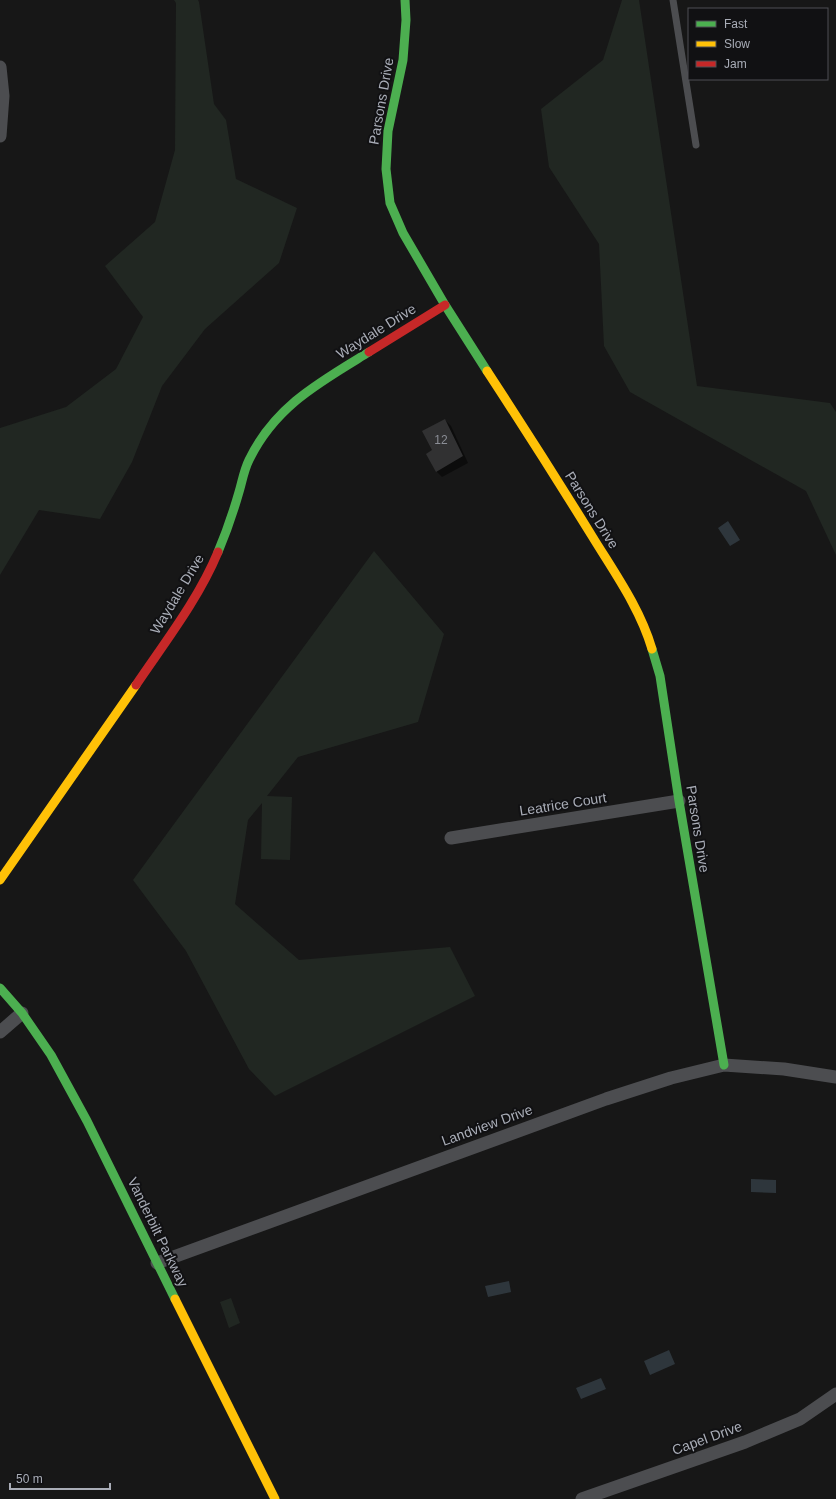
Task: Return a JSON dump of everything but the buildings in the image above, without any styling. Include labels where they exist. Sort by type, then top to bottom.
[{"type":"street","name":"Parsons Drive","points":[[406,0],[403,60],[388,131],[386,169],[390,203],[400,225],[444,305],[553,474],[632,602],[648,636],[660,676],[679,801],[724,1065]]},
{"type":"street","points":[[0,67],[3,96],[0,136]]},
{"type":"street","name":"Waydale Drive","points":[[0,880],[192,602],[210,570],[228,528],[248,461],[265,432],[284,410],[316,384],[444,305]]},
{"type":"street","name":"Leatrice Court","points":[[451,838],[679,801]]},
{"type":"street","name":"Vanderbilt Parkway","points":[[0,988],[22,1013],[51,1055],[87,1121],[275,1499]]},
{"type":"street","points":[[0,1032],[22,1013]]},
{"type":"street","name":"Landview Drive","points":[[157,1263],[606,1099],[671,1078],[724,1065],[784,1069],[836,1077]]},
{"type":"street","name":"Capel Drive","points":[[582,1499],[752,1439],[800,1419],[836,1394]]},
{"type":"lane","points":[[674,1],[696,145]]},
{"type":"shaded area","points":[[174,0],[198,0],[199,2],[214,104],[226,120],[236,179],[297,208],[279,263],[205,329],[162,386],[132,462],[100,519],[39,510],[0,575],[0,428],[66,407],[116,369],[143,317],[105,266],[155,222],[175,150],[176,3]]},
{"type":"shaded area","points":[[622,0],[639,0],[697,386],[830,403],[836,412],[836,555],[806,491],[630,392],[604,346],[599,244],[549,167],[541,109],[603,60]]},
{"type":"shaded area","points":[[728,521],[740,540],[730,546],[718,528]]},
{"type":"shaded area","points":[[374,551],[444,634],[418,722],[298,757],[267,796],[292,797],[290,860],[261,859],[262,803],[248,820],[235,904],[299,960],[450,947],[475,996],[275,1096],[249,1069],[186,951],[133,880]]},
{"type":"shaded area","points":[[751,1179],[776,1180],[776,1193],[751,1192]]},
{"type":"shaded area","points":[[509,1281],[511,1292],[488,1297],[485,1286]]},
{"type":"shaded area","points":[[231,1298],[240,1323],[229,1328],[220,1302]]},
{"type":"shaded area","points":[[669,1350],[675,1364],[650,1375],[644,1361]]},
{"type":"shaded area","points":[[601,1378],[606,1389],[581,1399],[576,1388]]},
{"type":"traffic: fast","points":[[405,0],[406,20],[403,60],[388,131],[386,169],[390,203],[403,233],[445,305],[487,371]]},
{"type":"traffic: fast","points":[[218,552],[232,515],[247,464],[260,441],[272,425],[285,410],[300,397],[316,385],[369,352]]},
{"type":"traffic: fast","points":[[652,649],[660,676],[679,801],[724,1065]]},
{"type":"traffic: fast","points":[[0,988],[22,1013],[51,1055],[87,1121],[175,1299]]},
{"type":"traffic: slow","points":[[487,371],[626,591],[641,619],[652,649]]},
{"type":"traffic: slow","points":[[0,880],[136,685]]},
{"type":"traffic: slow","points":[[175,1299],[275,1499]]},
{"type":"traffic: jam","points":[[369,352],[445,305]]},
{"type":"traffic: jam","points":[[136,685],[191,604],[218,552]]}]
